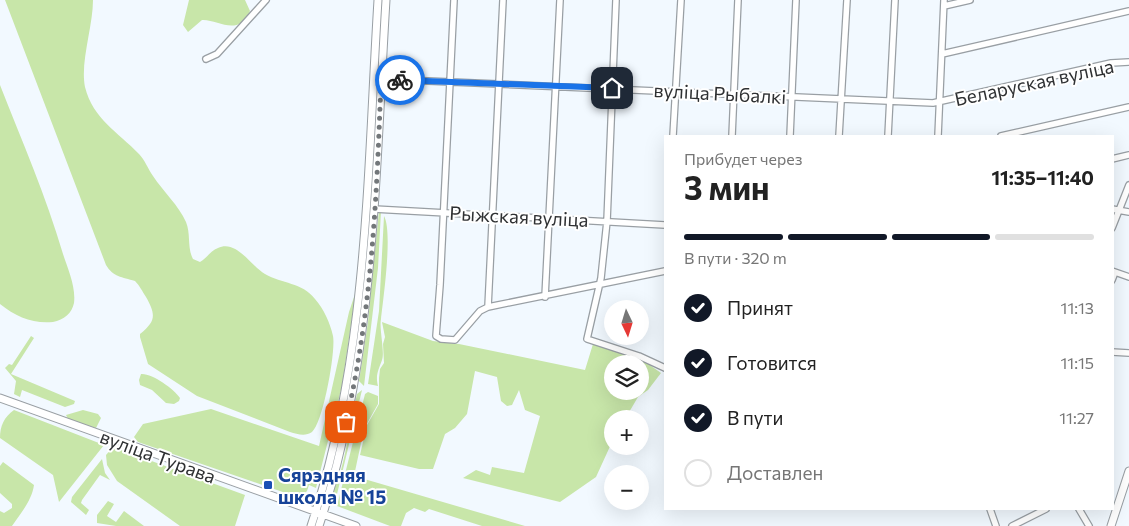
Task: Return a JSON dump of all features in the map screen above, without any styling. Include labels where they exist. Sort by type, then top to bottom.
[{"type":"main road","points":[[319,526],[319,513],[354,349],[363,264],[378,0]]},
{"type":"main road","points":[[311,526],[319,513],[338,457],[361,350],[368,299],[386,0]]},
{"type":"main road","name":"вуліца Турава","points":[[0,398],[356,526]]},
{"type":"main road","points":[[1112,526],[1129,471]]},
{"type":"street","points":[[206,59],[217,54],[266,0]]},
{"type":"street","points":[[454,0],[436,336],[441,339],[455,340],[480,311],[488,307],[545,297],[664,271]]},
{"type":"street","points":[[488,307],[503,0]]},
{"type":"street","points":[[545,297],[560,0]]},
{"type":"street","points":[[616,0],[607,221],[599,286],[587,339],[639,356],[664,368]]},
{"type":"street","points":[[673,135],[681,0]]},
{"type":"street","points":[[732,135],[738,0]]},
{"type":"street","points":[[790,135],[796,0]]},
{"type":"street","points":[[839,135],[847,0]]},
{"type":"street","points":[[888,135],[895,0]]},
{"type":"street","points":[[938,135],[944,3],[970,0]]},
{"type":"street","points":[[942,54],[1129,11]]},
{"type":"street","name":"Беларуская вуліца","points":[[939,103],[1111,63],[1129,62]]},
{"type":"street","name":"вуліца Рыбалкі","points":[[381,79],[939,103]]},
{"type":"street","points":[[1006,135],[1129,107]]},
{"type":"street","points":[[1114,159],[1129,155]]},
{"type":"street","points":[[1114,223],[1129,185]]},
{"type":"street","name":"Рыжская вуліца","points":[[374,209],[664,225]]},
{"type":"street","points":[[1114,209],[1129,212]]},
{"type":"street","points":[[1114,271],[1129,278]]},
{"type":"street","points":[[1114,352],[1129,352]]},
{"type":"street","points":[[1012,526],[1044,510]]},
{"type":"street","points":[[1080,510],[1089,526]]},
{"type":"street","points":[[992,511],[996,526]]},
{"type":"green space","points":[[5,0],[93,0],[84,67],[85,87],[89,98],[94,108],[107,124],[141,156],[153,176],[179,210],[186,222],[193,259],[200,262],[215,249],[225,246],[231,247],[265,274],[304,289],[318,303],[324,312],[333,336],[333,356],[324,402],[312,432],[304,435],[290,432],[197,396],[148,364],[140,334],[152,321],[152,309],[135,281],[115,274],[106,265]]},
{"type":"green space","points":[[189,0],[245,0],[250,11],[240,24],[228,25],[202,20],[188,32],[183,25]]},
{"type":"green space","points":[[0,85],[41,190],[73,284],[74,303],[71,310],[64,318],[53,322],[25,319],[12,313],[0,304]]},
{"type":"green space","points":[[379,211],[381,211],[378,268],[364,386],[359,381],[368,322]]},
{"type":"green space","points":[[384,216],[387,224],[388,251],[381,323],[383,356],[377,375],[378,386],[368,384],[379,311]]},
{"type":"green space","points":[[356,291],[342,386],[316,488],[309,485],[307,491],[300,498],[138,442],[134,437],[143,424],[211,409],[319,446],[349,312]]},
{"type":"green space","points":[[382,322],[433,341],[459,344],[585,370],[593,344],[635,355],[604,355],[604,400],[636,400],[630,410],[604,410],[604,455],[606,455],[596,477],[560,502],[463,478],[476,470],[490,475],[492,467],[524,473],[540,416],[525,410],[519,390],[512,405],[507,406],[501,401],[497,377],[475,371],[467,414],[455,428],[445,434],[433,469],[419,469],[360,455],[367,425],[379,404],[380,369],[384,363],[383,344],[385,337]]},
{"type":"green space","points":[[31,336],[34,338],[11,374],[75,401],[74,404],[65,407],[22,390],[20,397],[14,394],[16,381],[5,368],[9,364],[12,365]]},
{"type":"green space","points":[[649,365],[661,373],[649,389]]},
{"type":"green space","points":[[141,374],[151,376],[168,386],[180,398],[179,401],[174,404],[166,403],[152,390],[140,385]]},
{"type":"green space","points":[[362,390],[337,494],[333,495],[333,489],[343,461],[357,394]]},
{"type":"green space","points":[[368,392],[378,396],[378,404],[364,429],[354,476],[525,526],[482,526],[429,509],[425,512],[414,508],[406,513],[401,526],[390,526],[337,506],[365,394]]},
{"type":"green space","points":[[14,410],[104,445],[59,502],[53,475],[0,438],[3,422]]},
{"type":"green space","points":[[83,410],[98,414],[101,418],[96,428],[68,419],[66,415]]},
{"type":"green space","points":[[113,447],[245,495],[235,526],[180,526],[117,481],[107,465],[106,455]]},
{"type":"green space","points":[[102,459],[105,473],[110,480],[100,475],[82,500],[81,503],[89,510],[86,515],[71,502],[72,497]]},
{"type":"green space","points":[[3,462],[34,485],[29,501],[12,526],[0,526],[0,511],[4,513],[12,508],[12,504],[0,493],[0,466]]},
{"type":"green space","points":[[108,501],[114,504],[107,516],[116,522],[124,511],[144,526],[116,526],[97,523],[97,515]]},
{"type":"way so far","points":[[346,422],[358,369],[368,299],[381,79],[400,80]]},
{"type":"place","name":"Сярэдняя школа № 15","points":[[268,485]]},
{"type":"route","points":[[400,80],[612,88]]}]
